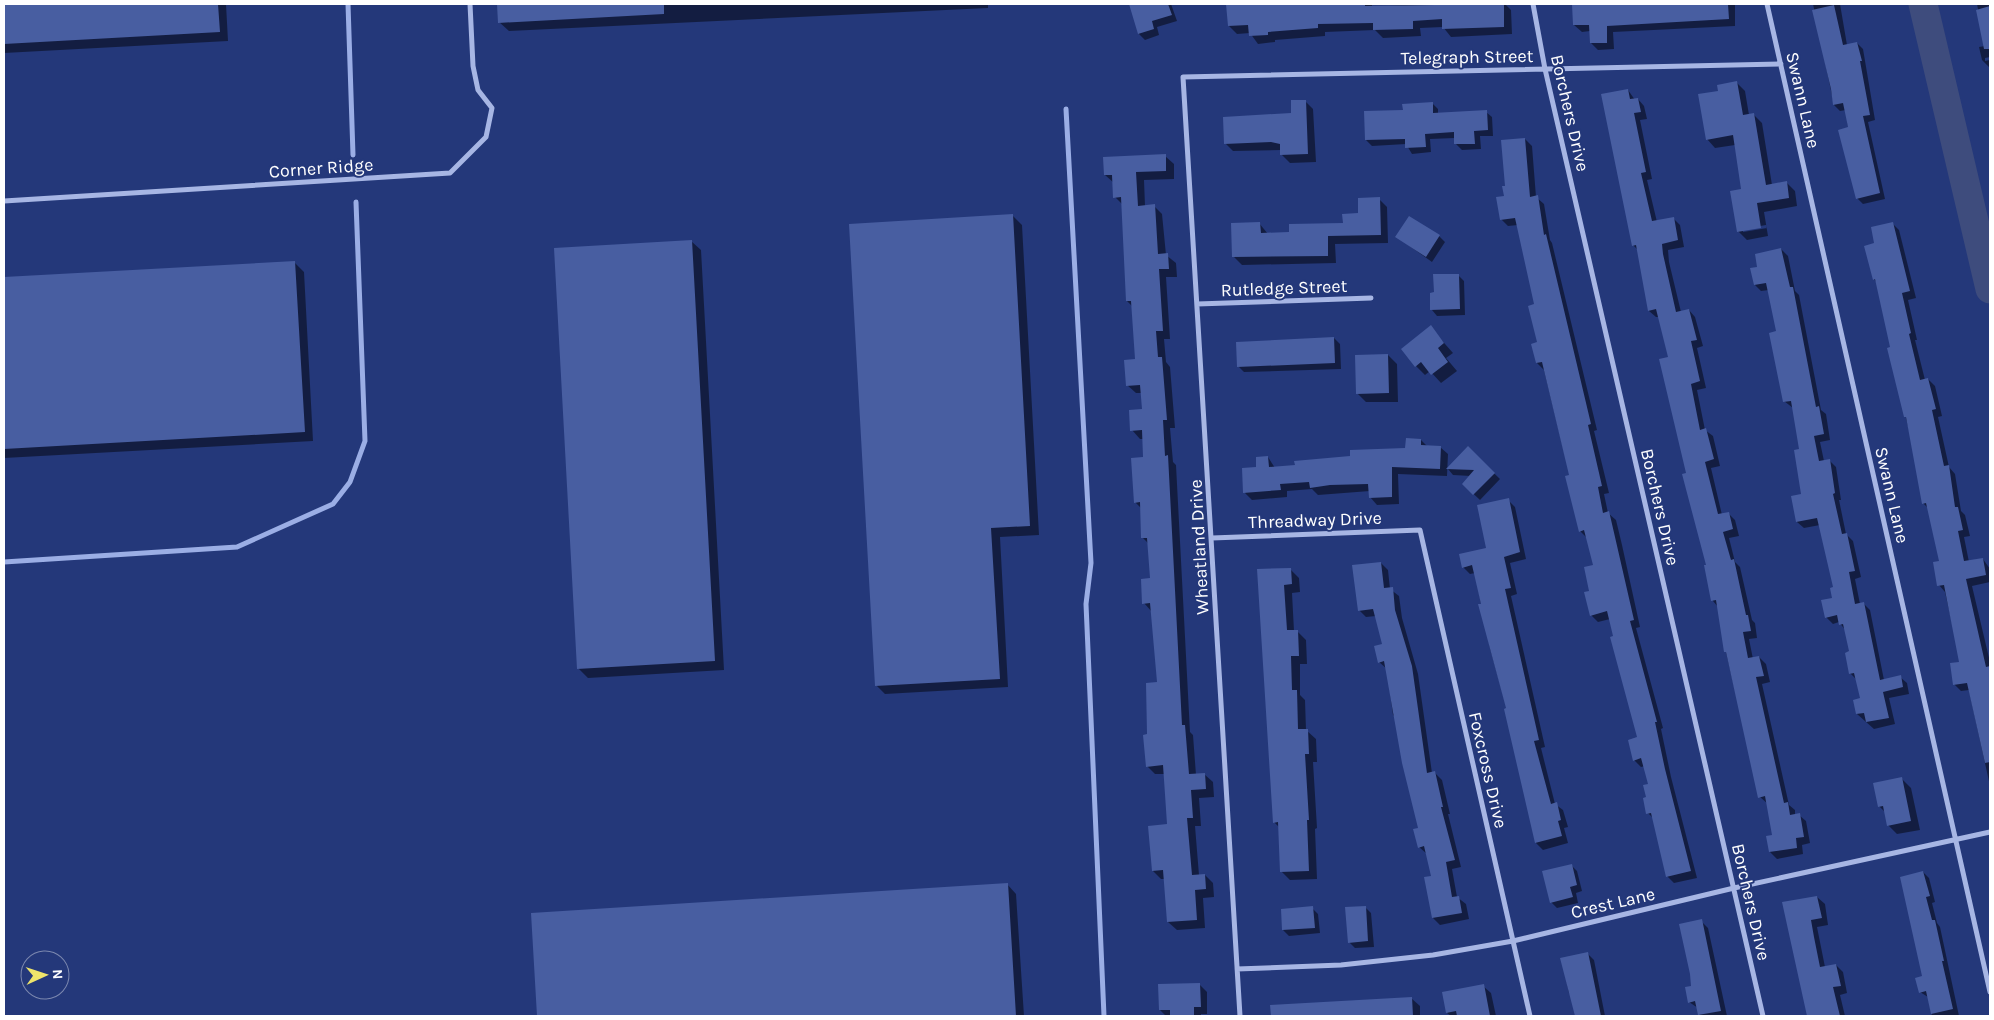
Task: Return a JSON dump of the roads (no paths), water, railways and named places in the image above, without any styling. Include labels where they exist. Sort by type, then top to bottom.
[{"type":"street","name":"Corner Ridge","points":[[4,202],[450,173],[486,137],[492,108],[478,90],[473,66],[470,4]]},
{"type":"street","name":"Borchers Drive","points":[[1533,4],[1545,69],[1762,1016]]},
{"type":"street","name":"Swann Lane","points":[[1767,4],[1990,992]]},
{"type":"street","name":"Telegraph Street","points":[[1183,77],[1781,64]]},
{"type":"street","name":"Wheatland Drive","points":[[1183,77],[1240,1016]]},
{"type":"street","name":"Rutledge Street","points":[[1197,304],[1371,298]]},
{"type":"street","name":"Threadway Drive","points":[[1212,538],[1420,530]]},
{"type":"street","name":"Foxcross Drive","points":[[1420,530],[1530,1016]]},
{"type":"street","name":"Crest Lane","points":[[1237,969],[1341,965],[1434,955],[1513,941],[1734,888],[1990,832]]},
{"type":"waterway","points":[[348,4],[353,155]]},
{"type":"waterway","points":[[1923,4],[1990,289]]},
{"type":"waterway","points":[[1066,109],[1091,563],[1086,604],[1104,1016]]},
{"type":"waterway","points":[[4,562],[237,547],[333,504],[350,482],[365,441],[356,202]]}]
